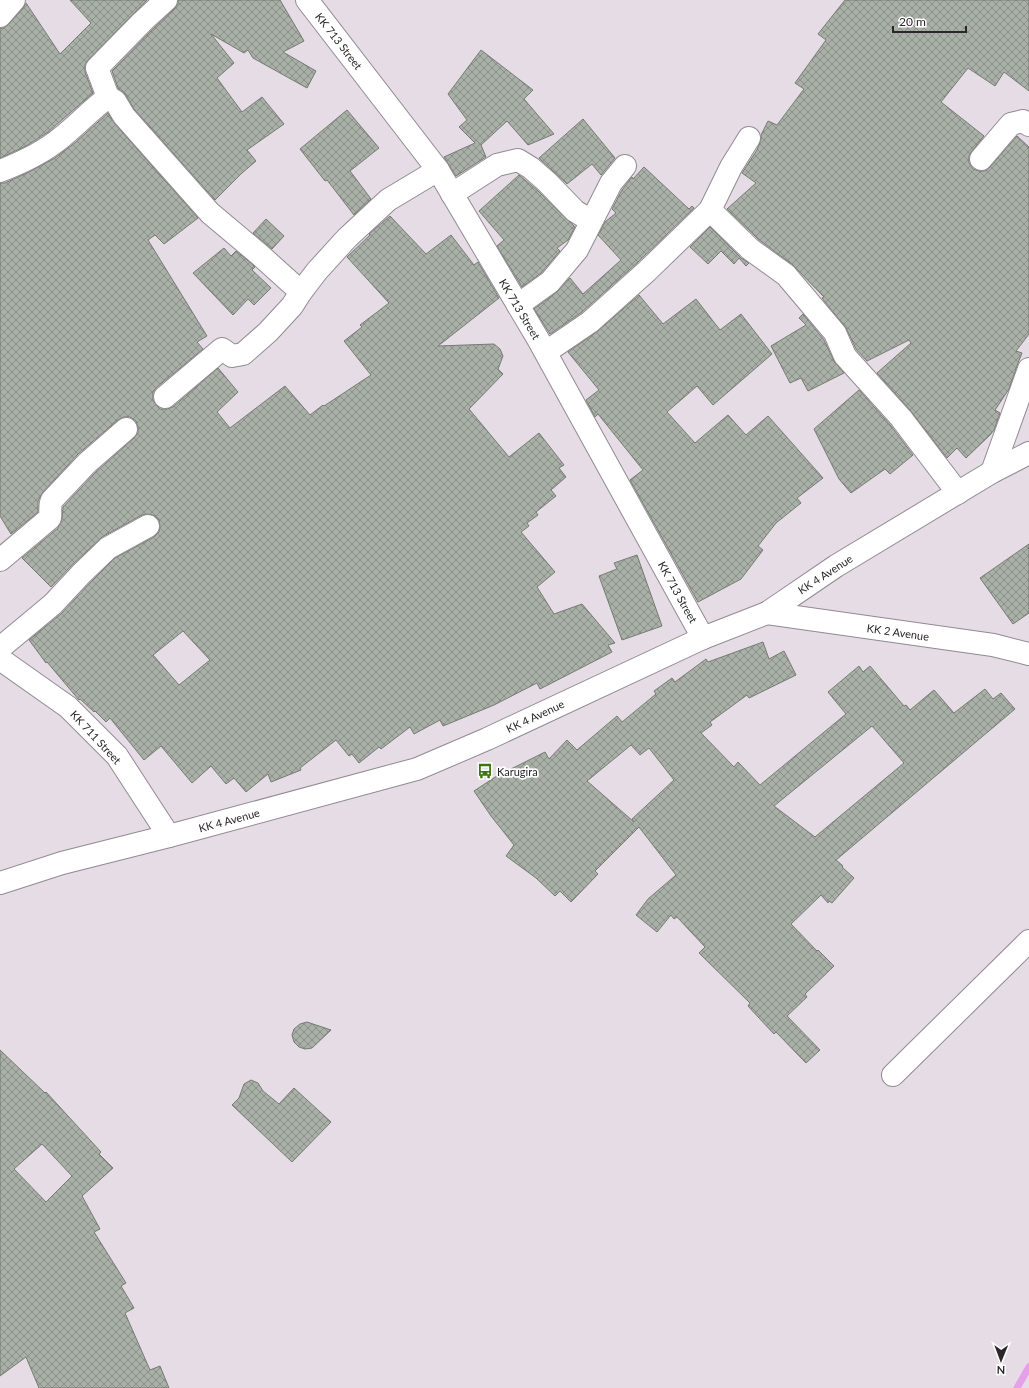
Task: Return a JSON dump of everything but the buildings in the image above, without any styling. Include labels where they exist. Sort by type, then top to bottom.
[{"type":"street","points":[[0,16],[14,0]]},
{"type":"street","points":[[166,0],[97,68],[108,96],[210,212],[301,292]]},
{"type":"street","name":"KK 713 Street","points":[[308,0],[438,170],[546,352],[703,638]]},
{"type":"street","points":[[0,171],[15,165],[62,138],[108,96]]},
{"type":"street","points":[[981,159],[1011,124],[1023,121],[1029,125]]},
{"type":"street","points":[[546,352],[590,322],[648,271],[710,210],[731,166],[749,138]]},
{"type":"street","points":[[452,194],[497,165],[518,160],[532,168],[575,211],[591,221]]},
{"type":"street","points":[[518,305],[550,282],[577,250],[611,183],[625,166]]},
{"type":"street","points":[[165,397],[222,349],[232,356],[243,354],[268,332],[292,306],[316,272],[347,238],[388,200],[438,170]]},
{"type":"street","points":[[710,210],[750,249],[786,275],[835,333],[845,356],[901,418],[958,493]]},
{"type":"street","points":[[992,472],[1029,369]]},
{"type":"street","points":[[4,550],[50,518],[51,514],[49,505],[52,500],[87,463],[126,429]]},
{"type":"street","name":"KK 4 Avenue","points":[[0,883],[62,863],[169,836],[418,769],[487,739],[703,638],[767,613],[836,566],[992,472],[1029,453]]},
{"type":"street","points":[[0,648],[53,604],[108,548],[148,526]]},
{"type":"street","name":"KK 2 Avenue","points":[[767,613],[994,645],[1029,654]]},
{"type":"street","name":"KK 711 Street","points":[[0,659],[68,707],[117,756],[169,836]]},
{"type":"street","points":[[893,1076],[1029,940]]},
{"type":"waterway","points":[[1017,1388],[1029,1367]]},
{"type":"place","name":"Karugira","points":[[485,771]]}]
